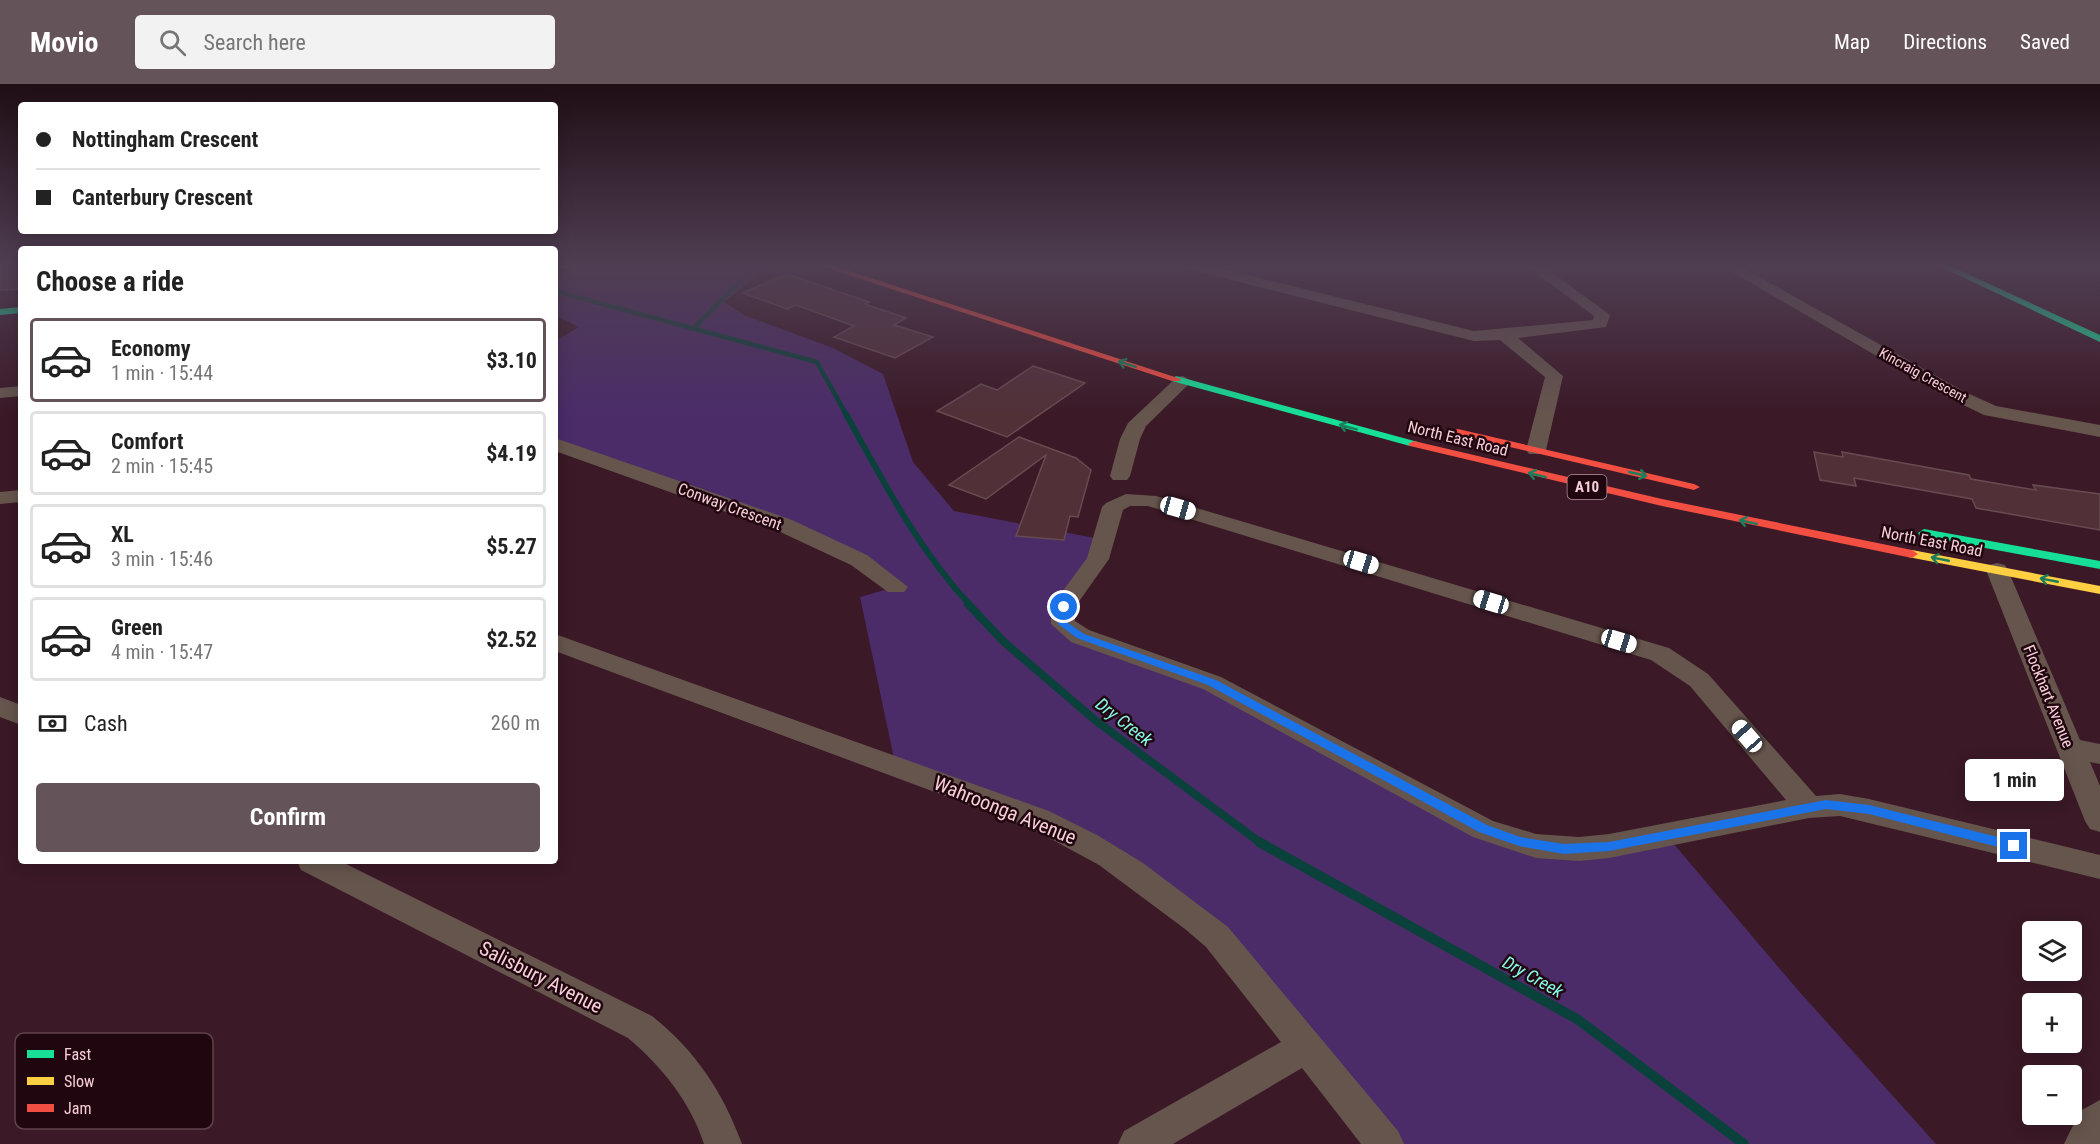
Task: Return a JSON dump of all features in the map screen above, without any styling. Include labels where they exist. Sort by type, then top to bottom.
[{"type":"main road","name":"North East Road","points":[[976,314],[1183,381],[1556,480],[1769,526],[2100,590]]},
{"type":"main road","points":[[2053,314],[2099,335]]},
{"type":"main road","points":[[2059,314],[2099,335]]},
{"type":"main road","points":[[1175,363],[1182,369],[1183,381],[1219,376]]},
{"type":"main road","name":"North East Road","points":[[1443,429],[1704,489]]},
{"type":"main road","name":"North East Road","points":[[1997,570],[1960,548],[1916,532],[2100,565]]},
{"type":"main road","points":[[1997,570],[2019,559],[2040,554]]},
{"type":"street","points":[[1388,314],[1474,336],[1504,335],[1600,324],[1601,314]]},
{"type":"street","name":"Kincraig Crescent","points":[[1814,314],[1947,390],[1991,411],[2100,431]]},
{"type":"street","points":[[1504,335],[1554,376],[1550,403],[1536,450]]},
{"type":"street","points":[[1120,476],[1130,439],[1138,423],[1183,381]]},
{"type":"street","points":[[0,393],[18,391]]},
{"type":"street","name":"Conway Crescent","points":[[558,445],[784,525],[859,560],[896,587]]},
{"type":"street","points":[[0,498],[18,496]]},
{"type":"street","points":[[1809,807],[1699,680],[1660,654],[1149,500],[1126,500],[1113,507],[1098,559],[1064,607],[1062,616],[1065,626],[1090,639],[1212,683],[1483,829],[1536,846],[1564,849],[1609,846],[1809,807],[1840,805],[1869,810],[2100,867]]},
{"type":"street","name":"Flockhart Avenue","points":[[1997,570],[2100,821]]},
{"type":"street","name":"Wahroonga Avenue","points":[[558,643],[1066,831],[1185,910],[1217,937],[1385,1144]]},
{"type":"street","points":[[0,706],[18,715]]},
{"type":"street","points":[[2069,747],[2100,754]]},
{"type":"street","name":"Salisbury Avenue","points":[[318,864],[640,1027],[653,1037],[693,1084],[718,1126],[723,1144]]},
{"type":"street","points":[[1137,1144],[1306,1047]]},
{"type":"street","points":[[2083,1144],[2093,1125],[2100,1118]]},
{"type":"shaded area","points":[[558,314],[743,314],[833,348],[883,374],[913,462],[954,511],[1105,540],[1062,620],[1519,842],[1667,836],[1797,989],[1936,1144],[1385,1144],[1243,968],[1129,870],[896,768],[860,597],[895,587],[859,560],[558,445],[558,339],[579,327]]},
{"type":"building","points":[[822,314],[896,314],[906,318],[894,325],[933,337],[895,358],[834,337],[854,326]]},
{"type":"building","points":[[1033,366],[1085,383],[1007,437],[937,411],[981,384],[997,390]]},
{"type":"building","points":[[1019,437],[1076,458],[1091,470],[1078,517],[1070,516],[1064,540],[1016,536],[1046,455],[986,499],[949,485]]},
{"type":"building","points":[[1814,452],[1843,457],[1842,452],[1969,475],[1971,479],[2036,490],[2033,485],[2100,494],[2100,530],[1976,508],[1972,499],[1854,478],[1856,486],[1820,480]]},
{"type":"waterway","name":"Dry Creek","points":[[642,314],[817,362],[847,416]]},
{"type":"waterway","points":[[694,328],[707,314]]},
{"type":"waterway","name":"Dry Creek","points":[[846,414],[918,538],[970,605]]},
{"type":"waterway","name":"Dry Creek","points":[[968,604],[1004,642],[1095,720],[1260,843]]},
{"type":"waterway","name":"Dry Creek","points":[[1260,843],[1577,1019],[1744,1144]]},
{"type":"traffic: fast","points":[[2047,314],[2100,339]]},
{"type":"traffic: fast","points":[[1176,379],[1414,444]]},
{"type":"traffic: fast","points":[[1924,533],[2100,565]]},
{"type":"traffic: slow","points":[[1912,554],[2100,590]]},
{"type":"traffic: jam","points":[[976,314],[1176,379]]},
{"type":"traffic: jam","points":[[1458,432],[1694,487]]},
{"type":"traffic: jam","points":[[1414,444],[1662,503],[1912,554]]},
{"type":"route","points":[[1064,607],[1063,624],[1080,636],[1173,667],[1212,683],[1483,829],[1519,842],[1564,849],[1609,846],[1826,805],[1869,810],[2014,846]]}]
